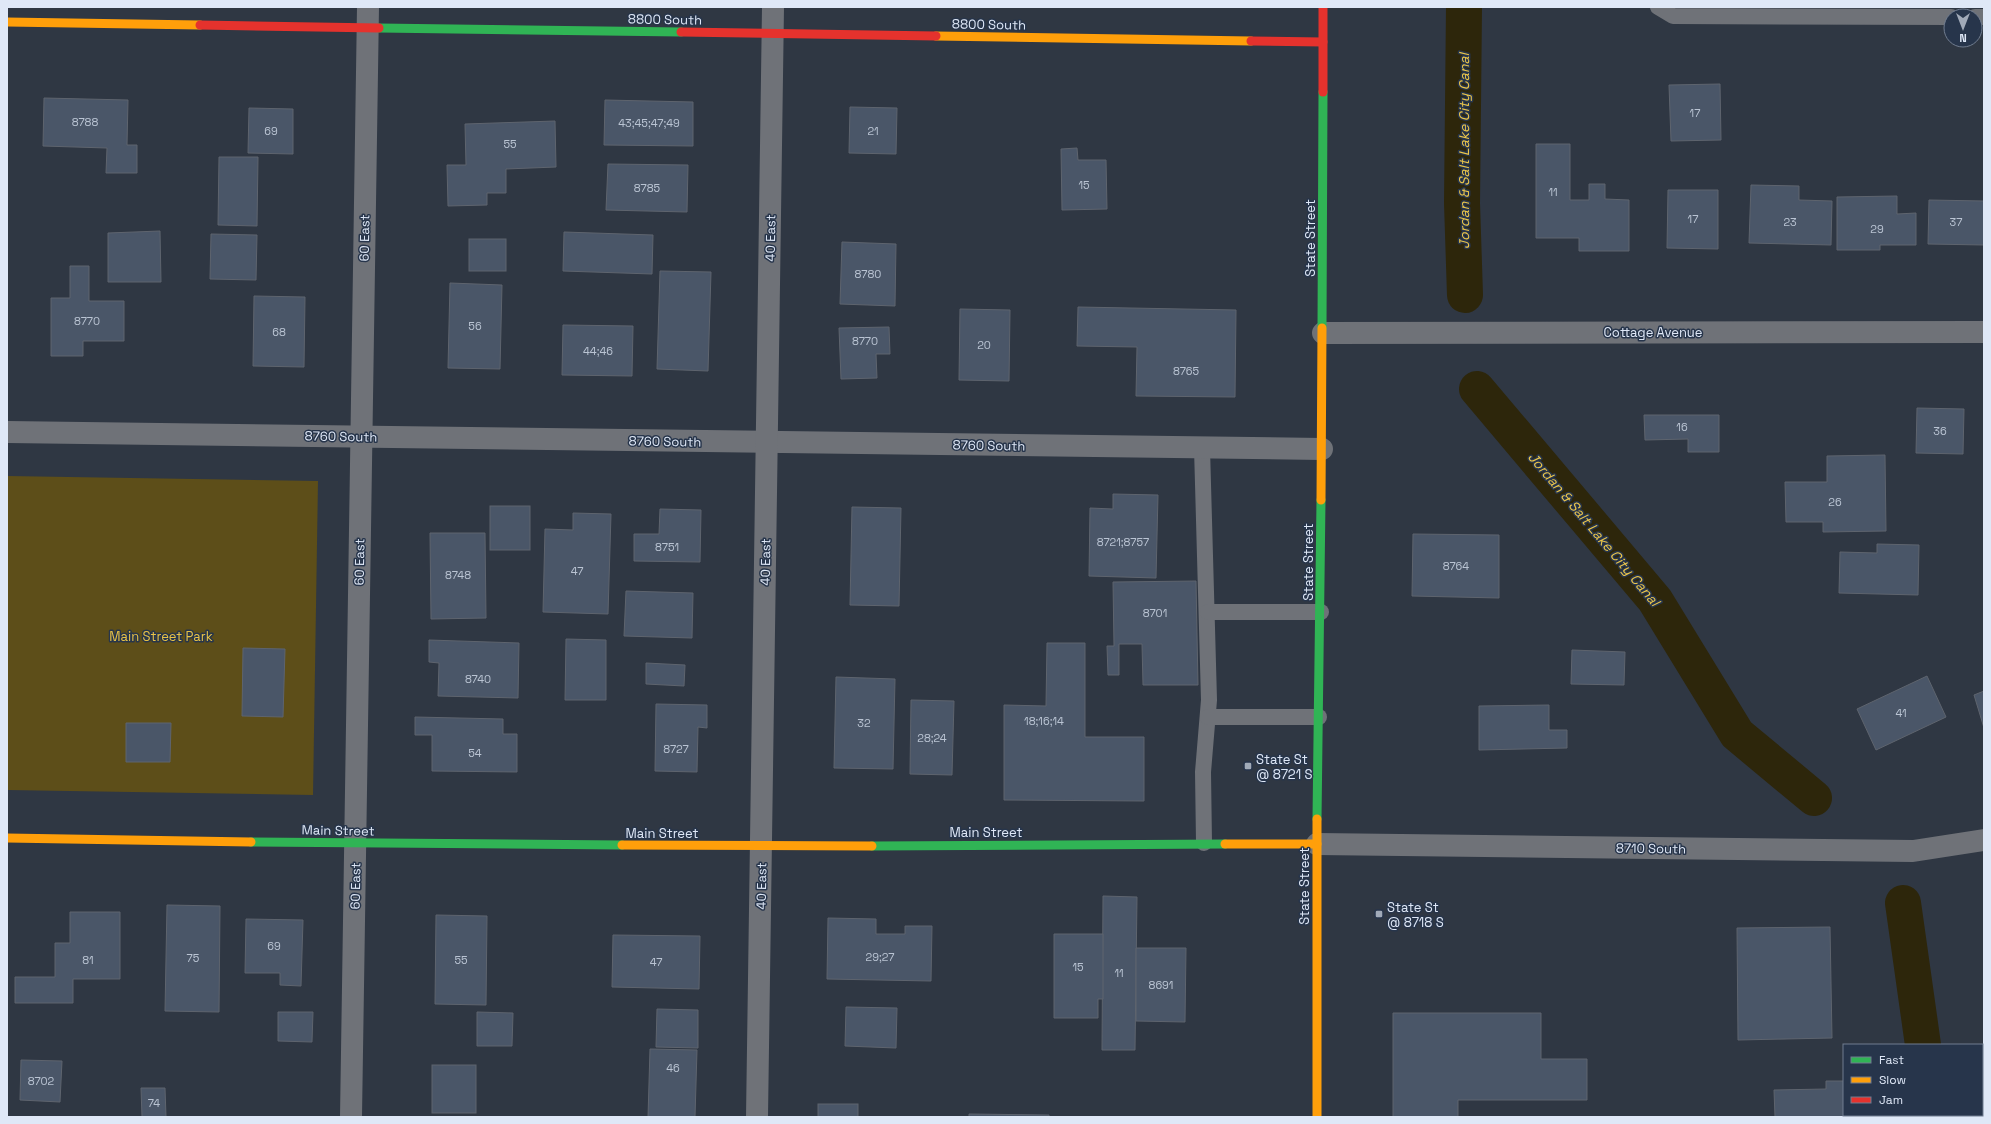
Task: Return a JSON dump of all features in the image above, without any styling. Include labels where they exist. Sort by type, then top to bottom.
[{"type":"street","name":"40 East","points":[[757,1117],[773,7]]},
{"type":"street","name":"State Street","points":[[1317,1117],[1317,844],[1321,612],[1323,7]]},
{"type":"street","name":"8800 South","points":[[7,22],[367,17],[772,34],[1323,42]]},
{"type":"street","name":"60 East","points":[[351,1117],[367,17]]},
{"type":"street","name":"Cottage Avenue","points":[[1322,333],[1984,332]]},
{"type":"street","name":"8760 South","points":[[7,432],[1322,449]]},
{"type":"street","name":"Main Street","points":[[7,838],[355,843],[761,846],[1204,843],[1317,844]]},
{"type":"street","name":"8710 South","points":[[1317,844],[1913,851],[1984,840]]},
{"type":"lane","points":[[1658,7],[1673,16],[1943,17]]},
{"type":"lane","points":[[1202,448],[1208,612],[1208,717],[1203,772],[1204,843]]},
{"type":"lane","points":[[1208,612],[1321,612]]},
{"type":"lane","points":[[1208,717],[1319,717]]},
{"type":"green space","name":"Main Street Park","points":[[7,476],[318,481],[313,795],[7,790]]},
{"type":"building","points":[[1720,84],[1721,140],[1671,141],[1669,85]]},
{"type":"building","points":[[44,98],[128,100],[127,145],[137,145],[137,173],[106,173],[107,148],[43,146]]},
{"type":"building","points":[[605,100],[693,102],[693,146],[604,145]]},
{"type":"building","points":[[850,107],[897,108],[896,154],[849,153]]},
{"type":"building","points":[[249,108],[293,109],[293,154],[248,153]]},
{"type":"building","points":[[555,121],[556,167],[506,169],[506,193],[487,193],[487,205],[448,206],[447,165],[466,165],[465,124]]},
{"type":"building","points":[[1536,144],[1570,144],[1570,200],[1589,200],[1589,184],[1605,184],[1605,199],[1629,200],[1629,251],[1579,251],[1579,238],[1536,238]]},
{"type":"building","points":[[1077,148],[1078,160],[1106,160],[1107,209],[1062,210],[1061,149]]},
{"type":"building","points":[[219,157],[258,157],[257,226],[218,225]]},
{"type":"building","points":[[608,164],[688,165],[687,212],[606,210]]},
{"type":"building","points":[[1751,185],[1799,186],[1799,200],[1832,201],[1831,245],[1749,243]]},
{"type":"building","points":[[1668,190],[1718,190],[1718,249],[1667,248]]},
{"type":"building","points":[[1897,196],[1897,214],[1916,213],[1916,245],[1880,245],[1880,250],[1837,250],[1837,197]]},
{"type":"building","points":[[1929,200],[1984,201],[1984,245],[1928,244]]},
{"type":"building","points":[[160,231],[161,282],[108,282],[108,233]]},
{"type":"building","points":[[564,232],[653,235],[652,274],[563,271]]},
{"type":"building","points":[[211,234],[257,235],[256,280],[210,279]]},
{"type":"building","points":[[469,239],[506,239],[506,271],[469,271]]},
{"type":"building","points":[[842,242],[896,244],[895,306],[840,304]]},
{"type":"building","points":[[70,266],[89,266],[89,301],[124,301],[124,341],[83,341],[83,356],[51,356],[51,298],[70,298]]},
{"type":"building","points":[[660,271],[711,272],[708,371],[657,369]]},
{"type":"building","points":[[450,283],[502,285],[500,369],[448,368]]},
{"type":"building","points":[[254,296],[305,297],[304,367],[253,366]]},
{"type":"building","points":[[1078,307],[1236,310],[1235,397],[1136,396],[1137,347],[1077,346]]},
{"type":"building","points":[[960,309],[1010,310],[1009,381],[959,380]]},
{"type":"building","points":[[563,325],[633,326],[632,376],[562,375]]},
{"type":"building","points":[[889,327],[890,354],[876,354],[877,378],[841,379],[839,328]]},
{"type":"building","points":[[1917,408],[1964,409],[1963,454],[1916,453]]},
{"type":"building","points":[[1644,415],[1719,415],[1719,452],[1688,452],[1688,439],[1645,440]]},
{"type":"building","points":[[1885,455],[1886,531],[1823,532],[1823,522],[1786,522],[1785,482],[1827,482],[1827,456]]},
{"type":"building","points":[[1113,494],[1158,495],[1156,578],[1089,576],[1090,508],[1113,509]]},
{"type":"building","points":[[490,506],[530,506],[530,550],[490,550]]},
{"type":"building","points":[[852,507],[901,508],[899,606],[850,605]]},
{"type":"building","points":[[660,509],[701,510],[700,562],[634,561],[634,534],[659,534]]},
{"type":"building","points":[[573,513],[611,514],[608,614],[543,612],[545,529],[573,530]]},
{"type":"building","points":[[430,533],[485,533],[486,618],[431,619]]},
{"type":"building","points":[[1413,534],[1499,535],[1499,598],[1412,596]]},
{"type":"building","points":[[1877,544],[1919,545],[1918,595],[1839,593],[1840,552],[1877,553]]},
{"type":"building","points":[[1196,581],[1198,685],[1143,685],[1142,644],[1119,644],[1119,675],[1108,675],[1107,646],[1114,646],[1113,582]]},
{"type":"building","points":[[626,591],[693,593],[692,638],[624,636]]},
{"type":"building","points":[[566,639],[606,640],[606,700],[565,700]]},
{"type":"building","points":[[429,640],[519,643],[518,698],[438,696],[439,663],[429,662]]},
{"type":"building","points":[[1047,643],[1085,643],[1085,737],[1144,737],[1144,801],[1004,800],[1004,705],[1046,706]]},
{"type":"building","points":[[243,648],[285,649],[283,717],[242,716]]},
{"type":"building","points":[[1572,650],[1625,652],[1624,685],[1571,684]]},
{"type":"building","points":[[646,663],[685,665],[684,686],[646,684]]},
{"type":"building","points":[[1927,676],[1946,717],[1876,750],[1857,709]]},
{"type":"building","points":[[836,677],[895,679],[893,769],[834,768]]},
{"type":"building","points":[[1984,691],[1984,728],[1974,695]]},
{"type":"building","points":[[911,700],[954,701],[952,775],[910,774]]},
{"type":"building","points":[[656,704],[707,705],[707,728],[698,727],[697,772],[655,771]]},
{"type":"building","points":[[1549,705],[1549,730],[1567,730],[1567,748],[1479,750],[1479,706]]},
{"type":"building","points":[[415,717],[503,719],[503,734],[517,734],[517,772],[432,771],[432,735],[415,735]]},
{"type":"building","points":[[126,723],[171,723],[170,762],[126,762]]},
{"type":"building","points":[[1103,896],[1137,897],[1135,1050],[1102,1050]]},
{"type":"building","points":[[167,905],[220,906],[219,1012],[165,1011]]},
{"type":"building","points":[[70,912],[120,912],[120,979],[73,979],[73,1003],[15,1003],[15,977],[55,977],[55,943],[70,943]]},
{"type":"building","points":[[436,915],[487,916],[486,1005],[435,1004]]},
{"type":"building","points":[[828,918],[876,919],[876,934],[905,934],[905,926],[932,926],[931,981],[827,979]]},
{"type":"building","points":[[246,919],[303,920],[301,986],[280,985],[280,973],[245,973]]},
{"type":"building","points":[[1830,927],[1832,1038],[1738,1040],[1737,928]]},
{"type":"building","points":[[1054,934],[1103,934],[1103,999],[1098,999],[1098,1018],[1054,1018]]},
{"type":"building","points":[[613,935],[700,936],[699,989],[612,987]]},
{"type":"building","points":[[1136,948],[1186,948],[1185,1022],[1136,1021]]},
{"type":"building","points":[[846,1007],[897,1008],[896,1048],[845,1046]]},
{"type":"building","points":[[657,1009],[698,1010],[698,1048],[656,1047]]},
{"type":"building","points":[[278,1012],[313,1012],[312,1042],[278,1041]]},
{"type":"building","points":[[477,1012],[513,1013],[512,1046],[477,1046]]},
{"type":"building","points":[[1393,1013],[1541,1013],[1541,1059],[1587,1059],[1587,1100],[1458,1100],[1458,1117],[1393,1117]]},
{"type":"building","points":[[650,1049],[697,1050],[695,1117],[648,1117]]},
{"type":"building","points":[[21,1060],[62,1061],[60,1102],[20,1100]]},
{"type":"building","points":[[432,1065],[476,1065],[476,1113],[432,1113]]},
{"type":"building","points":[[1826,1081],[1843,1081],[1844,1117],[1775,1117],[1774,1090],[1826,1089]]},
{"type":"building","points":[[141,1088],[165,1088],[166,1117],[142,1117]]},
{"type":"building","points":[[818,1104],[858,1104],[858,1117],[818,1117]]},
{"type":"building","points":[[969,1114],[1049,1115],[1049,1117],[969,1117]]},
{"type":"waterway","name":"Jordan & Salt Lake City Canal","points":[[1464,7],[1462,203],[1465,295]]},
{"type":"waterway","name":"Jordan & Salt Lake City Canal","points":[[1477,389],[1655,600],[1737,734],[1814,798]]},
{"type":"waterway","name":"Jordan & Salt Lake City Canal","points":[[1903,903],[1923,1044]]},
{"type":"traffic: fast","points":[[379,28],[681,32]]},
{"type":"traffic: fast","points":[[1322,328],[1323,92]]},
{"type":"traffic: fast","points":[[1317,819],[1321,500]]},
{"type":"traffic: fast","points":[[251,842],[622,845]]},
{"type":"traffic: fast","points":[[872,846],[1225,844]]},
{"type":"traffic: slow","points":[[7,22],[200,25]]},
{"type":"traffic: slow","points":[[936,36],[1251,41]]},
{"type":"traffic: slow","points":[[1321,500],[1322,328]]},
{"type":"traffic: slow","points":[[1317,819],[1317,1117]]},
{"type":"traffic: slow","points":[[7,838],[251,842]]},
{"type":"traffic: slow","points":[[1225,844],[1317,844]]},
{"type":"traffic: slow","points":[[622,845],[872,846]]},
{"type":"traffic: jam","points":[[1323,7],[1323,92]]},
{"type":"traffic: jam","points":[[200,25],[379,28]]},
{"type":"traffic: jam","points":[[681,32],[936,36]]},
{"type":"traffic: jam","points":[[1251,41],[1323,42]]},
{"type":"place","name":"State St @ 8721 S","points":[[1248,766]]},
{"type":"place","name":"State St @ 8718 S","points":[[1379,914]]}]
